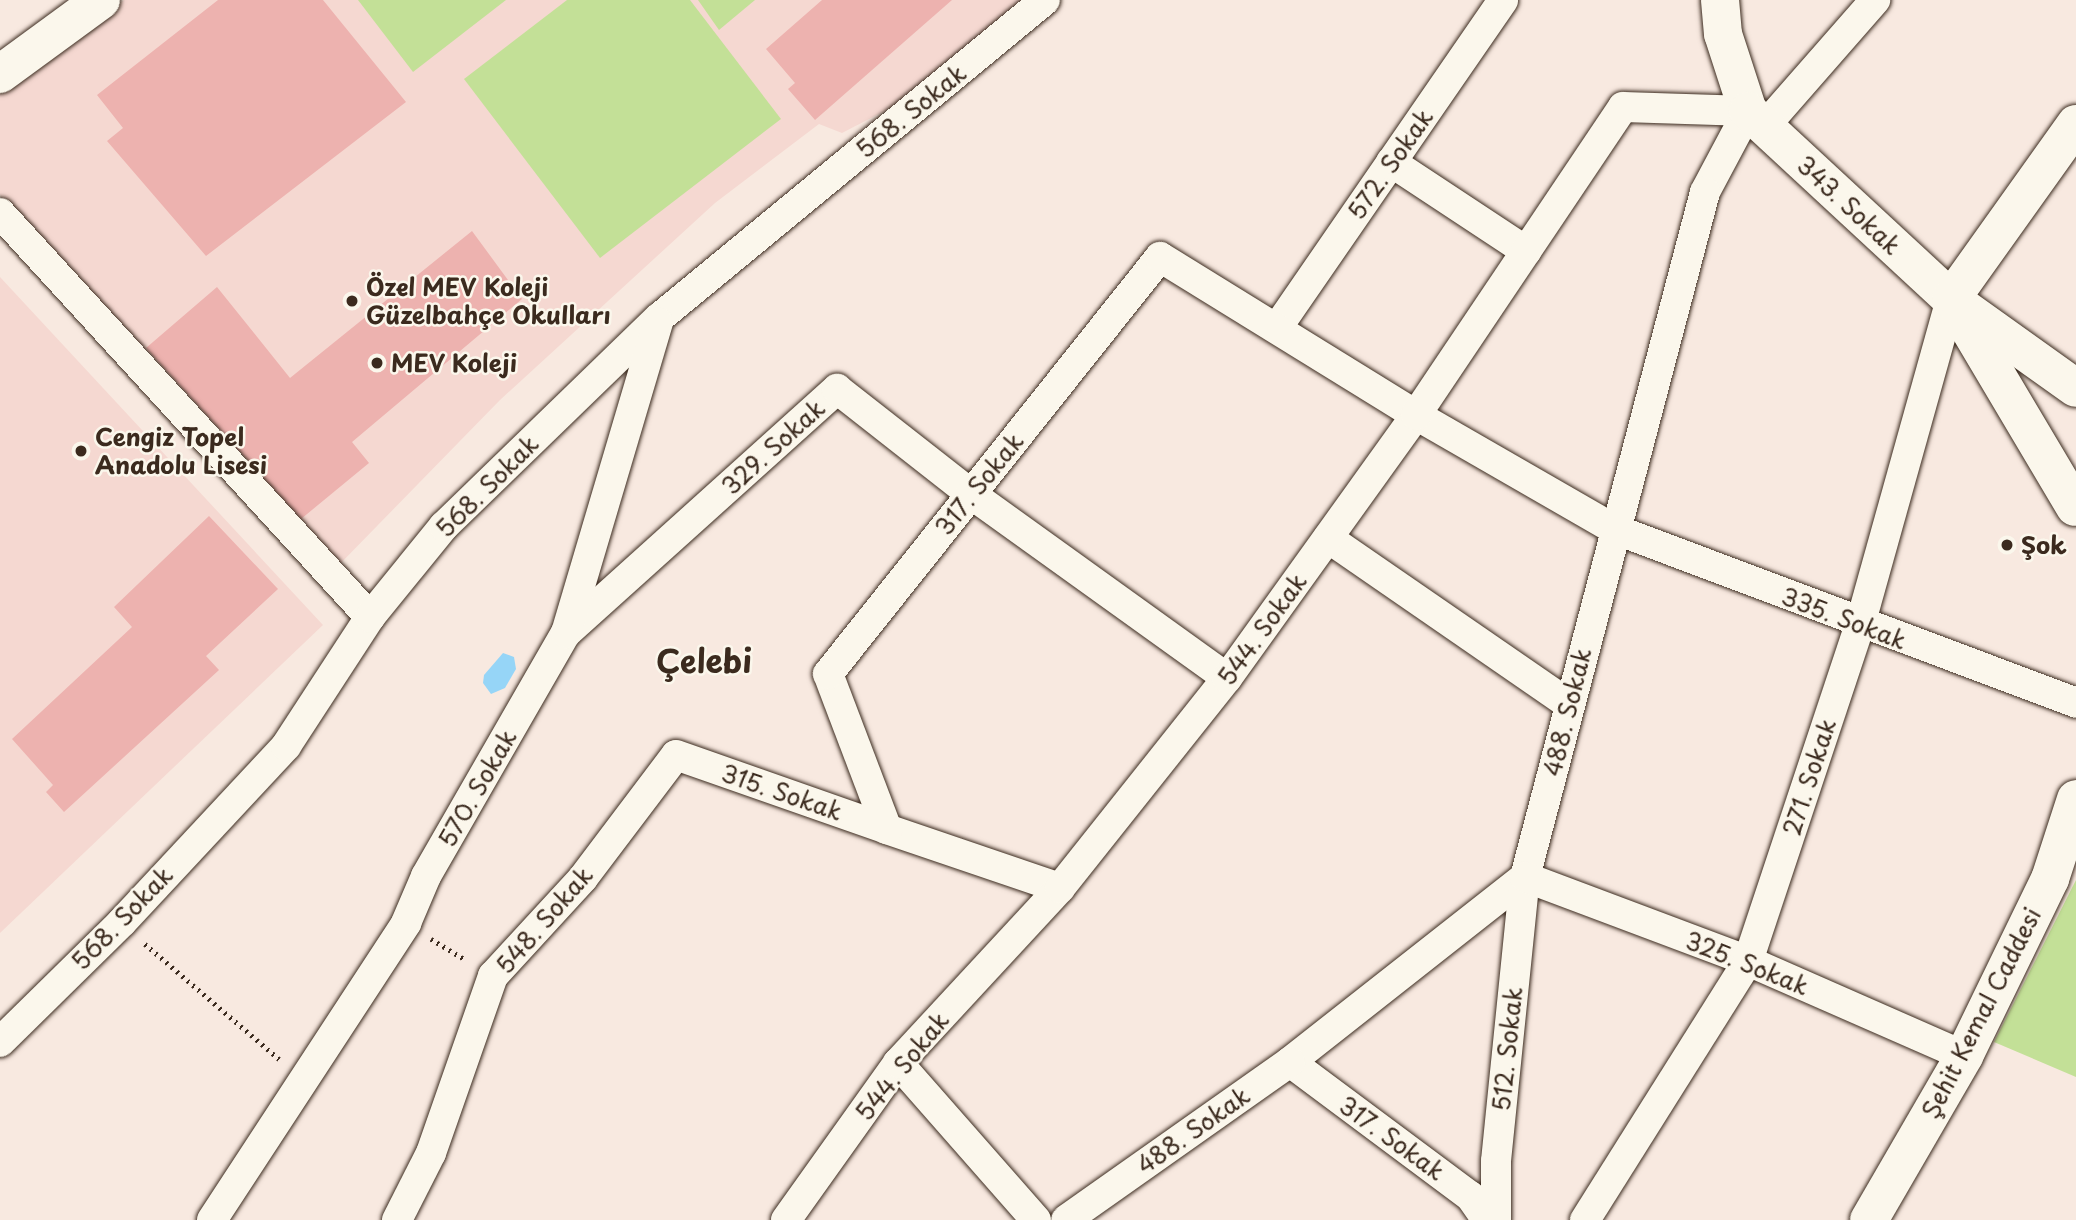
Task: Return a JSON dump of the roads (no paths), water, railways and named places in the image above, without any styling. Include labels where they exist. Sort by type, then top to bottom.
[{"type":"main road","points":[[0,74],[101,0]]},
{"type":"main road","points":[[1720,0],[1723,34],[1756,119]]},
{"type":"main road","name":"343. Sokak","points":[[1756,119],[1951,299]]},
{"type":"main road","points":[[1951,299],[2076,124]]},
{"type":"main road","points":[[1951,299],[2076,388]]},
{"type":"main road","points":[[1951,299],[2076,498]]},
{"type":"main road","name":"Şehit Kemal Caddesi","points":[[1869,1220],[1964,1056],[2050,879],[2076,799]]},
{"type":"street","name":"568. Sokak","points":[[0,1042],[122,922],[286,746],[370,617],[444,526],[659,318],[1045,0]]},
{"type":"street","name":"572. Sokak","points":[[1277,328],[1503,0]]},
{"type":"street","name":"488. Sokak","points":[[1066,1220],[1290,1062],[1525,877],[1614,529],[1706,192],[1756,119],[1875,0]]},
{"type":"street","name":"544. Sokak","points":[[786,1220],[898,1063],[1060,888],[1227,678],[1416,415],[1623,107],[1756,119]]},
{"type":"street","points":[[1391,162],[1526,251]]},
{"type":"street","points":[[0,213],[370,617]]},
{"type":"street","name":"317. Sokak","points":[[887,829],[828,674],[1160,257],[1416,415]]},
{"type":"street","name":"271. Sokak","points":[[1585,1220],[1748,961],[1860,625],[1951,299]]},
{"type":"street","name":"570. Sokak","points":[[212,1220],[406,923],[426,876],[566,633],[659,318]]},
{"type":"street","name":"329. Sokak","points":[[566,633],[837,389],[971,494],[1227,678]]},
{"type":"street","name":"335. Sokak","points":[[1416,415],[1614,529],[1860,625],[2076,703]]},
{"type":"street","points":[[1328,538],[1569,704]]},
{"type":"street","name":"315. Sokak","points":[[676,755],[887,829]]},
{"type":"street","name":"548. Sokak","points":[[397,1220],[431,1153],[493,976],[583,878],[676,755]]},
{"type":"street","points":[[887,829],[1060,888]]},
{"type":"street","name":"325. Sokak","points":[[1525,877],[1748,961],[1964,1056]]},
{"type":"street","name":"512. Sokak","points":[[1496,1220],[1496,1161],[1525,877]]},
{"type":"street","name":"317. Sokak","points":[[1290,1062],[1470,1196],[1487,1220]]},
{"type":"street","points":[[898,1063],[1036,1220]]},
{"type":"water","points":[[503,653],[514,657],[516,669],[505,688],[491,694],[483,683],[484,675]]},
{"type":"place","name":"Özel MEV Koleji Güzelbahçe Okulları","points":[[352,301]]},
{"type":"place","name":"MEV Koleji","points":[[377,363]]},
{"type":"place","name":"Cengiz Topel Anadolu Lisesi","points":[[81,451]]},
{"type":"place","name":"Şok","points":[[2007,545]]},
{"type":"district","name":"Çelebi","points":[[704,660]]}]
